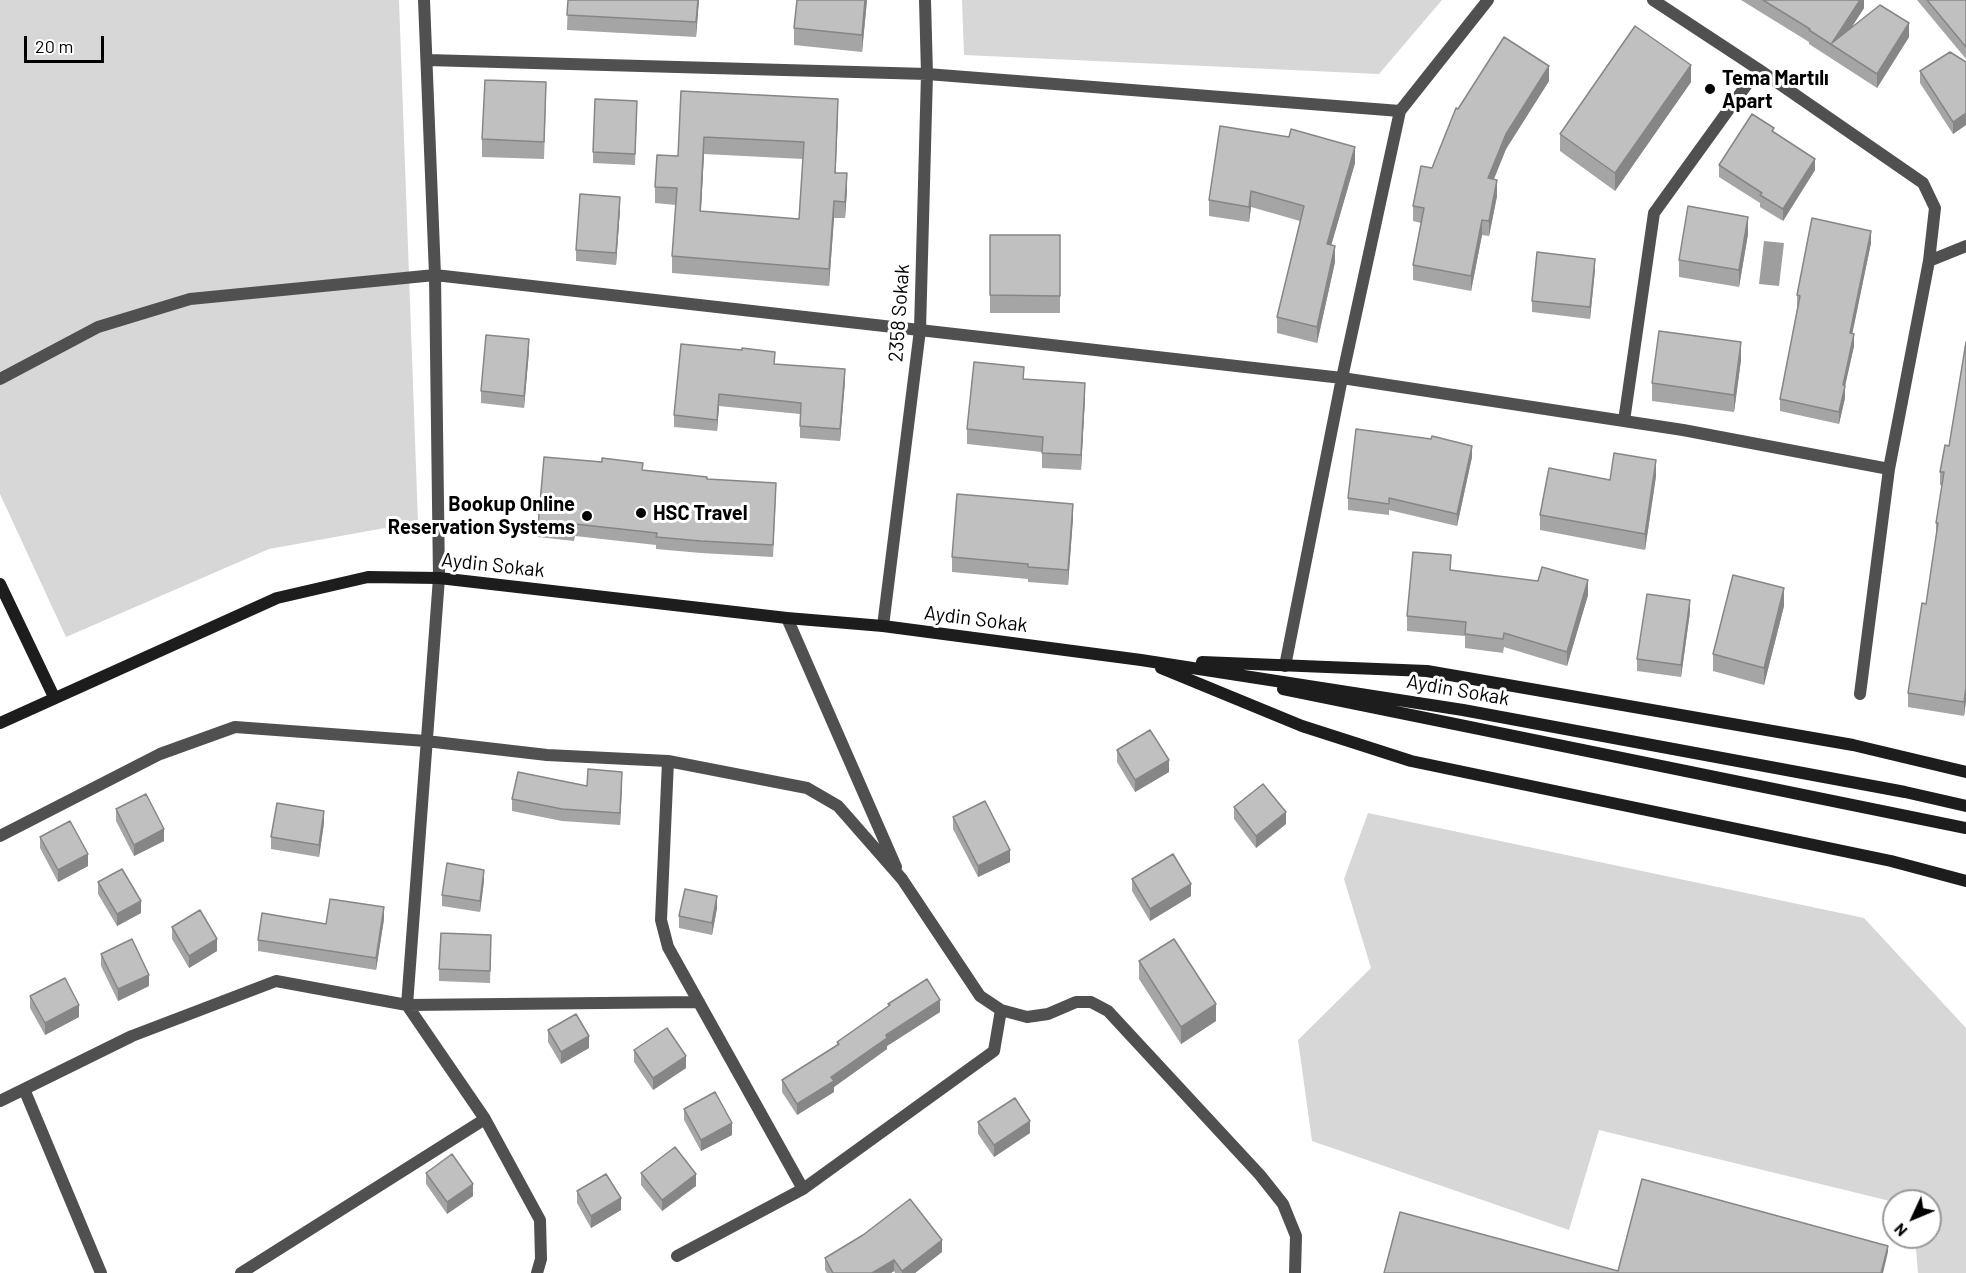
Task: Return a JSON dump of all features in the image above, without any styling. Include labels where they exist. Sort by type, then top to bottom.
[{"type":"street","points":[[424,0],[435,275],[439,578],[407,1005],[484,1119],[540,1220],[542,1259],[537,1273]]},
{"type":"street","name":"2358 Sokak","points":[[883,626],[920,330],[927,74],[925,0]]},
{"type":"street","points":[[1285,666],[1342,378],[1400,111],[1488,0]]},
{"type":"street","points":[[1653,0],[1923,183],[1935,208],[1929,261],[1889,469],[1860,694]]},
{"type":"street","points":[[427,60],[927,74],[1400,111]]},
{"type":"street","points":[[1624,421],[1654,213],[1758,69]]},
{"type":"street","points":[[1929,261],[1966,246]]},
{"type":"street","points":[[0,379],[99,327],[190,299],[435,275],[1342,378],[1683,430],[1889,469]]},
{"type":"street","name":"Aydin Sokak","points":[[0,723],[277,598],[368,577],[439,578],[787,618],[883,626],[1141,660],[1463,710],[1905,792],[1966,806]]},
{"type":"street","points":[[0,584],[54,697]]},
{"type":"street","points":[[787,618],[902,879]]},
{"type":"street","points":[[1141,660],[1427,671],[1853,745],[1966,772]]},
{"type":"street","points":[[1141,660],[1966,828]]},
{"type":"street","points":[[1141,660],[1302,726],[1411,761],[1891,861],[1966,881]]},
{"type":"street","points":[[0,836],[160,754],[235,727],[426,741],[547,755],[668,761],[807,788],[838,806],[902,879],[980,996],[1001,1010],[1027,1017],[1048,1014],[1076,1002],[1091,1002],[1108,1011],[1260,1175],[1283,1204],[1296,1236],[1295,1273]]},
{"type":"street","points":[[668,761],[661,920],[669,947],[803,1189]]},
{"type":"street","points":[[0,1101],[132,1036],[276,981],[407,1005],[699,1002]]},
{"type":"street","points":[[677,1256],[803,1189],[994,1051],[1001,1010]]},
{"type":"street","points":[[24,1089],[101,1273]]},
{"type":"street","points":[[241,1273],[484,1119]]},
{"type":"shaded area","points":[[0,0],[399,0],[418,522],[269,549],[66,637],[0,494]]},
{"type":"shaded area","points":[[962,0],[1442,0],[1379,74],[964,55]]},
{"type":"shaded area","points":[[1764,241],[1784,243],[1779,286],[1759,284]]},
{"type":"shaded area","points":[[1368,813],[1864,918],[1966,1028],[1966,1273],[1918,1273],[1916,1249],[1942,1249],[1942,1189],[1882,1189],[1882,1199],[1599,1130],[1569,1230],[1312,1141],[1298,1040],[1371,968],[1344,879]]},
{"type":"building","points":[[568,0],[698,0],[696,22],[567,15]]},
{"type":"building","points":[[797,0],[865,0],[862,35],[794,28]]},
{"type":"building","points":[[1763,0],[1860,0],[1832,43],[1880,5],[1909,23],[1877,74]]},
{"type":"building","points":[[1927,0],[1966,0],[1966,47]]},
{"type":"building","points":[[1635,26],[1691,65],[1615,173],[1560,134]]},
{"type":"building","points":[[1504,37],[1549,66],[1506,134],[1488,178],[1497,180],[1489,221],[1482,220],[1471,276],[1413,265],[1424,208],[1413,206],[1421,166],[1432,168],[1456,108],[1458,109]]},
{"type":"building","points":[[1950,52],[1966,62],[1966,113],[1953,122],[1920,71]]},
{"type":"building","points":[[485,80],[546,82],[544,142],[482,139]]},
{"type":"building","points":[[681,91],[838,99],[835,173],[847,173],[845,202],[834,201],[829,269],[672,256],[677,188],[655,187],[657,155],[678,156]],"holes":[[[704,137],[804,142],[799,219],[700,211]]]},
{"type":"building","points":[[595,99],[637,101],[635,154],[593,152]]},
{"type":"building","points":[[1752,114],[1774,128],[1772,131],[1815,159],[1783,209],[1719,165]]},
{"type":"building","points":[[1220,126],[1289,137],[1291,129],[1355,147],[1327,244],[1335,246],[1317,327],[1277,317],[1304,206],[1251,191],[1249,207],[1209,200]]},
{"type":"building","points":[[580,194],[620,197],[616,253],[576,250]]},
{"type":"building","points":[[1688,206],[1748,217],[1739,270],[1679,260]]},
{"type":"building","points":[[1812,218],[1871,231],[1850,333],[1854,334],[1839,412],[1780,399]]},
{"type":"building","points":[[990,235],[1060,235],[1060,296],[990,295]]},
{"type":"building","points":[[1537,252],[1595,259],[1590,307],[1532,301]]},
{"type":"building","points":[[1659,331],[1741,342],[1734,395],[1652,383]]},
{"type":"building","points":[[486,335],[529,339],[524,396],[481,391]]},
{"type":"building","points":[[1966,342],[1966,687],[1964,702],[1908,693],[1922,603],[1926,604],[1938,523],[1936,523],[1944,472],[1940,472],[1945,445],[1949,446]]},
{"type":"building","points":[[681,344],[775,352],[774,364],[845,369],[840,429],[800,426],[801,403],[719,394],[717,420],[674,415]]},
{"type":"building","points":[[974,362],[1024,367],[1023,379],[1085,383],[1081,455],[1042,453],[1043,437],[967,429]]},
{"type":"building","points":[[1356,429],[1431,439],[1432,436],[1472,446],[1457,514],[1389,498],[1389,504],[1348,498]]},
{"type":"building","points":[[1614,453],[1656,460],[1645,534],[1540,515],[1549,468],[1610,480]]},
{"type":"building","points":[[544,457],[602,462],[602,458],[643,463],[642,470],[707,477],[707,479],[776,483],[773,545],[656,537],[657,533],[575,524],[574,529],[538,526]]},
{"type":"building","points":[[957,494],[1073,504],[1068,570],[952,557]]},
{"type":"building","points":[[1413,552],[1451,555],[1450,570],[1538,581],[1542,567],[1588,580],[1567,652],[1504,633],[1503,639],[1465,634],[1466,622],[1407,616]]},
{"type":"building","points":[[1733,575],[1784,588],[1764,668],[1713,654]]},
{"type":"building","points":[[1647,594],[1690,600],[1681,665],[1637,659]]},
{"type":"building","points":[[1150,730],[1169,760],[1135,780],[1117,750]]},
{"type":"building","points":[[588,769],[622,772],[620,813],[562,809],[512,799],[518,772],[587,786]]},
{"type":"building","points":[[1263,784],[1286,812],[1256,836],[1234,807]]},
{"type":"building","points":[[146,794],[164,829],[134,845],[116,809]]},
{"type":"building","points":[[985,801],[1010,850],[978,866],[953,817]]},
{"type":"building","points":[[277,803],[324,811],[319,845],[271,837]]},
{"type":"building","points":[[70,821],[88,854],[58,870],[40,837]]},
{"type":"building","points":[[1173,854],[1191,884],[1150,909],[1132,879]]},
{"type":"building","points":[[447,863],[484,870],[480,901],[442,895]]},
{"type":"building","points":[[122,869],[141,901],[117,914],[98,882]]},
{"type":"building","points":[[685,889],[717,896],[712,923],[679,916]]},
{"type":"building","points":[[330,899],[384,907],[376,958],[258,940],[262,913],[326,924]]},
{"type":"building","points":[[200,910],[217,939],[189,956],[172,927]]},
{"type":"building","points":[[441,933],[491,935],[490,971],[439,969]]},
{"type":"building","points":[[132,939],[149,975],[118,989],[101,954]]},
{"type":"building","points":[[1174,939],[1216,1004],[1181,1027],[1139,961]]},
{"type":"building","points":[[65,978],[79,1005],[45,1023],[30,996]]},
{"type":"building","points":[[927,979],[940,1000],[886,1035],[887,1038],[831,1077],[834,1081],[797,1104],[782,1080],[839,1044],[837,1042],[890,1005],[888,1004]]},
{"type":"building","points":[[576,1014],[589,1036],[561,1052],[548,1030]]},
{"type":"building","points":[[667,1028],[686,1056],[653,1078],[634,1050]]},
{"type":"building","points":[[715,1092],[732,1123],[701,1140],[684,1109]]},
{"type":"building","points":[[1015,1098],[1030,1121],[994,1145],[978,1122]]},
{"type":"building","points":[[675,1147],[696,1174],[662,1200],[641,1173]]},
{"type":"building","points":[[452,1154],[473,1184],[447,1202],[426,1173]]},
{"type":"building","points":[[606,1174],[621,1198],[591,1216],[577,1191]]},
{"type":"building","points":[[1642,1179],[1882,1244],[1882,1249],[1887,1249],[1881,1273],[1384,1273],[1400,1212],[1618,1271]]},
{"type":"building","points":[[910,1199],[942,1240],[902,1271],[894,1260],[872,1273],[833,1273],[825,1258],[863,1235]]},
{"type":"place","name":"Tema Martılı Apart","points":[[1710,89]]},
{"type":"place","name":"HSC Travel","points":[[641,513]]},
{"type":"place","name":"Bookup Online Reservation Systems","points":[[587,516]]}]
